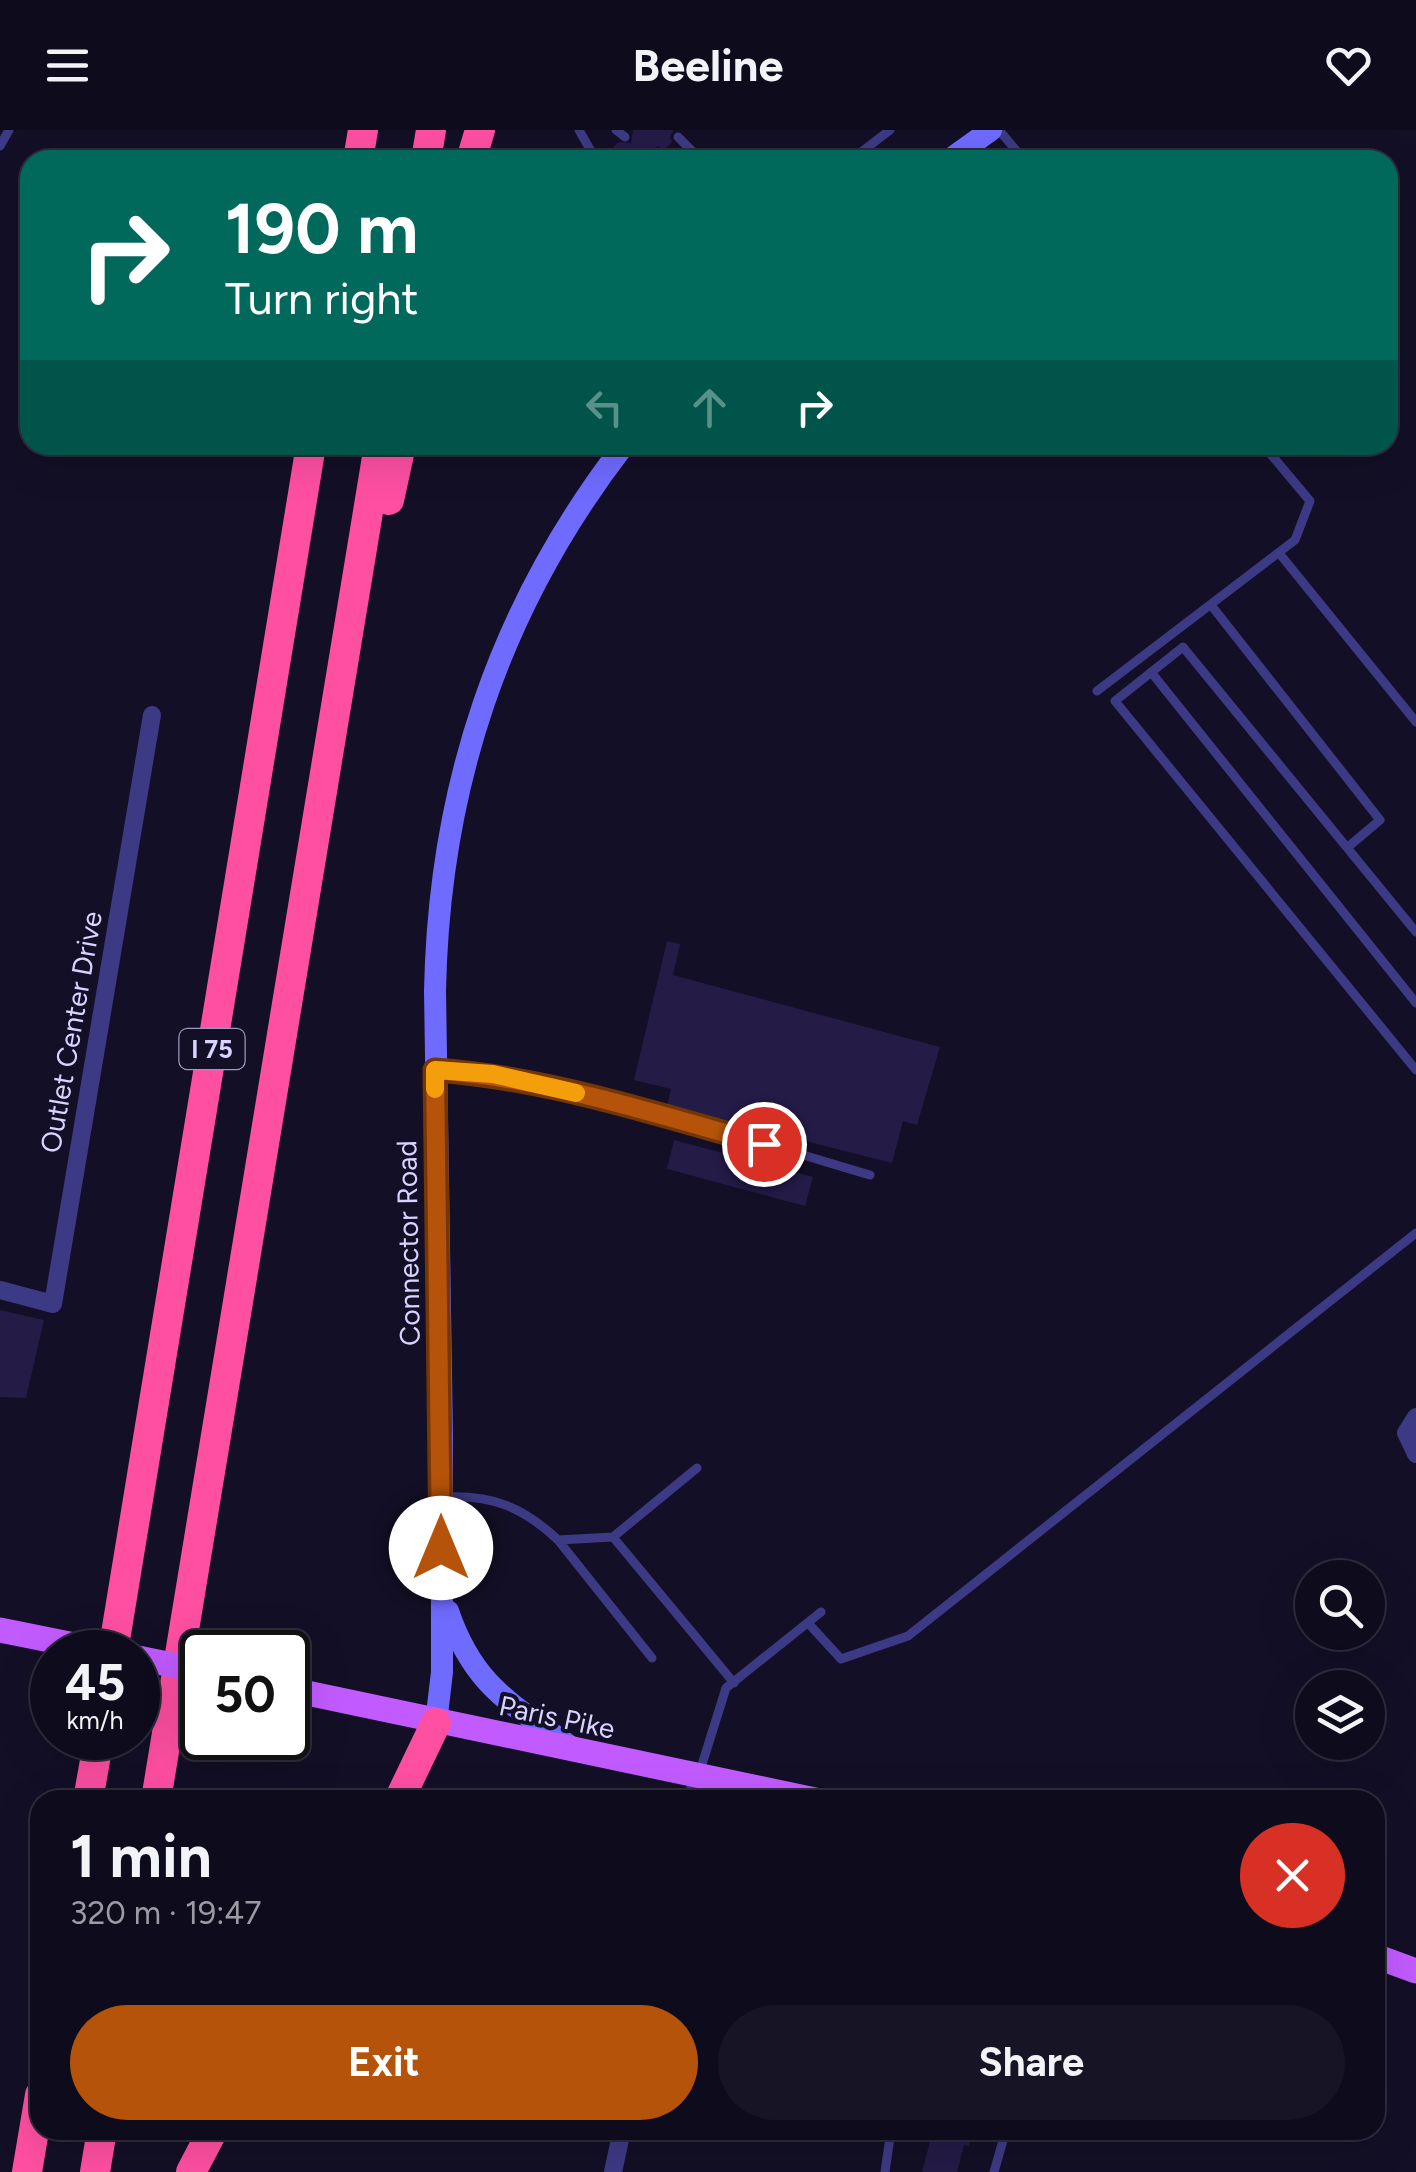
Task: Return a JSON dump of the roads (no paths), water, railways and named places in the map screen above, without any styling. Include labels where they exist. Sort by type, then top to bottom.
[{"type":"highway","name":"I 75","points":[[115,1630],[309,455]]},
{"type":"highway","name":"I 75","points":[[158,1790],[377,455]]},
{"type":"highway","points":[[333,726],[399,455]]},
{"type":"highway","points":[[404,1790],[436,1723]]},
{"type":"highway","points":[[90,1790],[95,1760]]},
{"type":"highway","points":[[28,2172],[33,2140]]},
{"type":"highway","points":[[96,2172],[101,2140]]},
{"type":"highway","points":[[191,2172],[208,2140]]},
{"type":"main road","points":[[963,150],[991,130]]},
{"type":"main road","name":"Connector Road","points":[[436,1723],[442,1672],[435,1070],[439,900],[450,823],[476,720],[506,644],[546,560],[578,507],[617,455]]},
{"type":"main road","points":[[441,1592],[460,1646],[488,1686],[578,1752]]},
{"type":"main road","points":[[0,1630],[30,1636]]},
{"type":"main road","name":"Paris Pike","points":[[310,1695],[578,1752],[696,1788]]},
{"type":"main road","points":[[1385,1960],[1416,1972]]},
{"type":"street","name":"Outlet Center Drive","points":[[0,1290],[53,1304],[152,715]]},
{"type":"street","points":[[1416,1417],[1406,1432],[1416,1454]]},
{"type":"street","points":[[613,2172],[620,2140]]},
{"type":"lane","points":[[0,146],[9,130]]},
{"type":"lane","points":[[863,150],[890,130]]},
{"type":"lane","points":[[999,130],[1016,150]]},
{"type":"lane","points":[[678,137],[688,150]]},
{"type":"lane","points":[[1097,690],[1295,540],[1310,501],[1271,455]]},
{"type":"lane","points":[[1279,552],[1416,722]]},
{"type":"lane","points":[[1211,605],[1380,820],[1348,847]]},
{"type":"lane","points":[[1416,932],[1182,647],[1115,701],[1416,1070]]},
{"type":"lane","points":[[1151,672],[1416,1003]]},
{"type":"lane","points":[[435,1070],[493,1074],[623,1104],[870,1175]]},
{"type":"lane","points":[[808,1623],[842,1659],[908,1636],[1416,1233]]},
{"type":"lane","points":[[558,1540],[613,1537],[697,1468]]},
{"type":"lane","points":[[442,1497],[498,1500],[518,1507],[558,1540],[652,1658]]},
{"type":"lane","points":[[613,1537],[734,1683]]},
{"type":"lane","points":[[696,1788],[726,1688],[821,1612]]},
{"type":"lane","points":[[885,2172],[889,2140]]},
{"type":"lane","points":[[994,2172],[1003,2140]]}]
